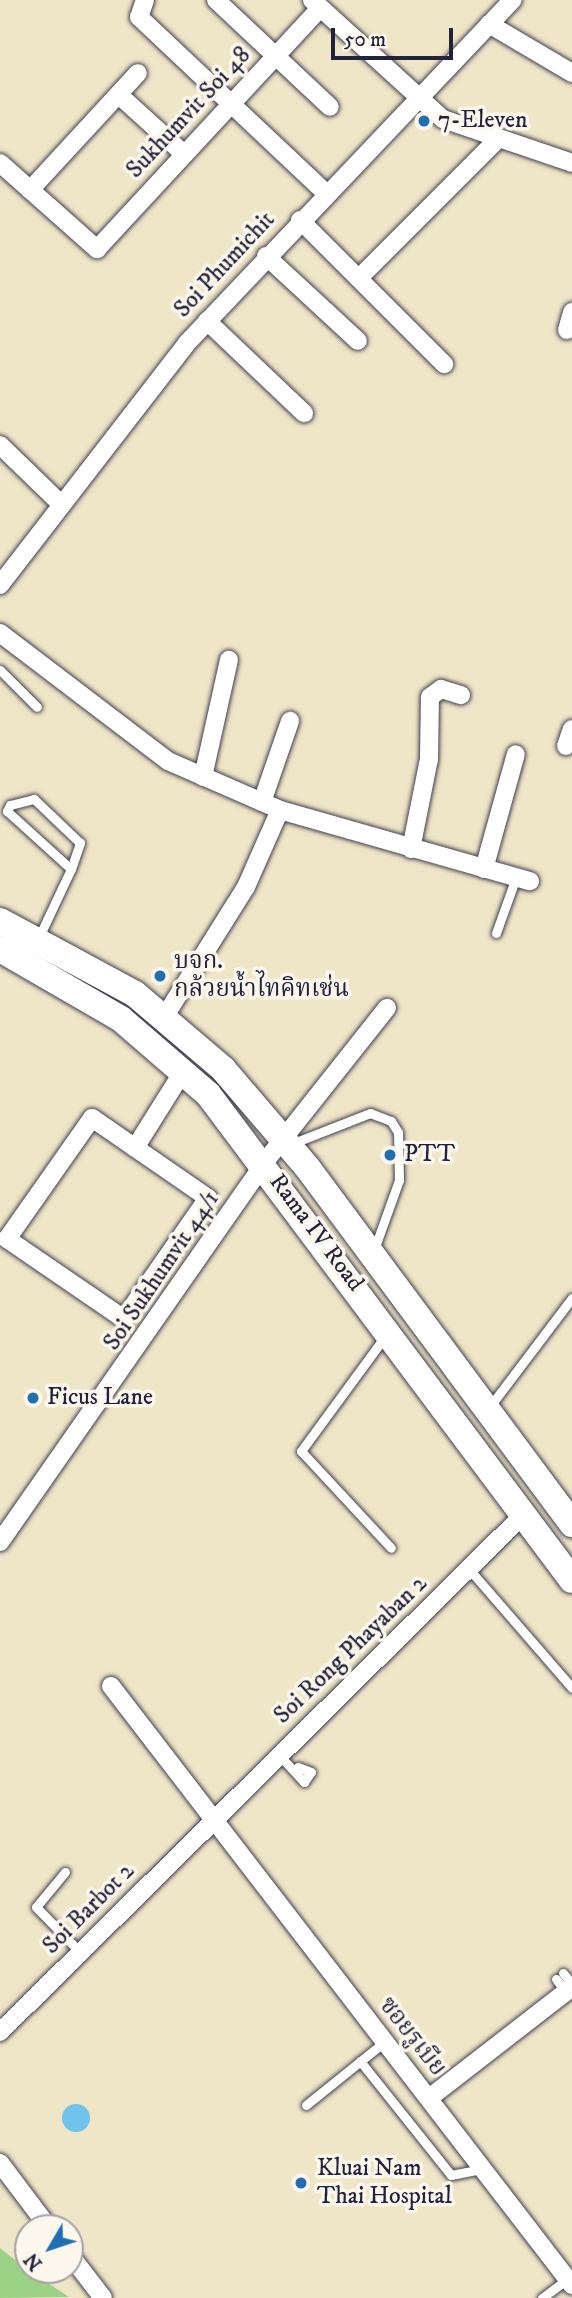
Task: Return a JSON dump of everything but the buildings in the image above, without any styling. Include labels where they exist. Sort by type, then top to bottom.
[{"type":"main road","name":"Rama IV Road","points":[[0,920],[38,939],[165,1016],[223,1069],[287,1141],[572,1524]]},
{"type":"main road","name":"Rama IV Road","points":[[0,948],[96,1002],[184,1070],[264,1163],[572,1580]]},
{"type":"street","points":[[145,0],[139,17],[325,192]]},
{"type":"street","points":[[216,0],[330,107]]},
{"type":"street","name":"Soi Phumichit","points":[[0,584],[207,321],[325,192],[512,0]]},
{"type":"street","points":[[316,4],[418,97],[459,128],[572,163]]},
{"type":"street","name":"Sukhumvit Soi 48","points":[[30,190],[92,250],[275,56],[316,4]]},
{"type":"street","points":[[489,24],[572,73]]},
{"type":"street","points":[[0,163],[30,190],[138,74]]},
{"type":"street","points":[[119,95],[184,154]]},
{"type":"street","points":[[360,277],[496,141]]},
{"type":"street","points":[[300,220],[360,277],[443,364]]},
{"type":"street","points":[[266,257],[358,341]]},
{"type":"street","points":[[567,330],[572,313]]},
{"type":"street","points":[[207,321],[303,413]]},
{"type":"street","points":[[0,445],[62,505]]},
{"type":"street","points":[[0,633],[136,739],[204,777],[280,810],[523,879]]},
{"type":"street","points":[[204,777],[229,660]]},
{"type":"street","points":[[411,849],[429,759],[430,697],[440,688],[461,695]]},
{"type":"street","points":[[262,802],[290,721]]},
{"type":"street","points":[[484,869],[516,754]]},
{"type":"street","points":[[165,1016],[246,887],[280,810]]},
{"type":"street","name":"Soi Sukhumvit 44/1","points":[[0,1542],[264,1163],[287,1141],[387,1008]]},
{"type":"street","points":[[135,1148],[184,1070]]},
{"type":"street","points":[[92,1118],[135,1148],[208,1198],[124,1319],[7,1239],[92,1118]]},
{"type":"street","name":"Soi Rong Phayaban 2","points":[[212,1821],[289,1763],[469,1569],[523,1515]]},
{"type":"street","name":"ซอยรูเบีย","points":[[111,1686],[212,1821],[339,1979],[384,2042],[570,2282]]},
{"type":"street","name":"Soi Barbot 2","points":[[0,2032],[212,1821]]},
{"type":"street","points":[[429,2098],[566,1983]]},
{"type":"street","points":[[0,2163],[38,2214]]},
{"type":"street","points":[[84,2273],[103,2298]]},
{"type":"lane","points":[[0,670],[37,706]]},
{"type":"lane","points":[[38,939],[71,869],[79,840],[34,799],[10,805],[7,811],[71,869]]},
{"type":"lane","points":[[496,933],[523,879]]},
{"type":"lane","points":[[287,1141],[333,1133],[370,1113],[391,1121],[398,1132],[399,1180],[384,1211],[376,1258]]},
{"type":"lane","points":[[487,1410],[572,1298]]},
{"type":"lane","points":[[389,1331],[301,1451],[391,1548]]},
{"type":"lane","points":[[469,1569],[572,1688]]},
{"type":"lane","points":[[289,1763],[306,1760]]},
{"type":"lane","points":[[65,1872],[36,1907],[80,1952]]},
{"type":"lane","points":[[306,2105],[384,2042]]},
{"type":"lane","points":[[360,2061],[451,2175],[483,2169]]},
{"type":"lane","points":[[542,2298],[570,2282]]},
{"type":"green space","points":[[0,2248],[14,2259],[14,2284],[49,2284],[69,2297],[0,2298]]},
{"type":"water","points":[[76,2104],[86,2108],[90,2118],[86,2128],[76,2132],[66,2128],[62,2118],[66,2108]]},
{"type":"place","name":"7-Eleven","points":[[424,121]]},
{"type":"place","name":"บจก. กล้วยน้ำไทคิทเช่น","points":[[160,976]]},
{"type":"place","name":"PTT","points":[[390,1155]]},
{"type":"place","name":"Ficus Lane","points":[[33,1398]]},
{"type":"place","name":"Kluai Nam Thai Hospital","points":[[301,2183]]}]
